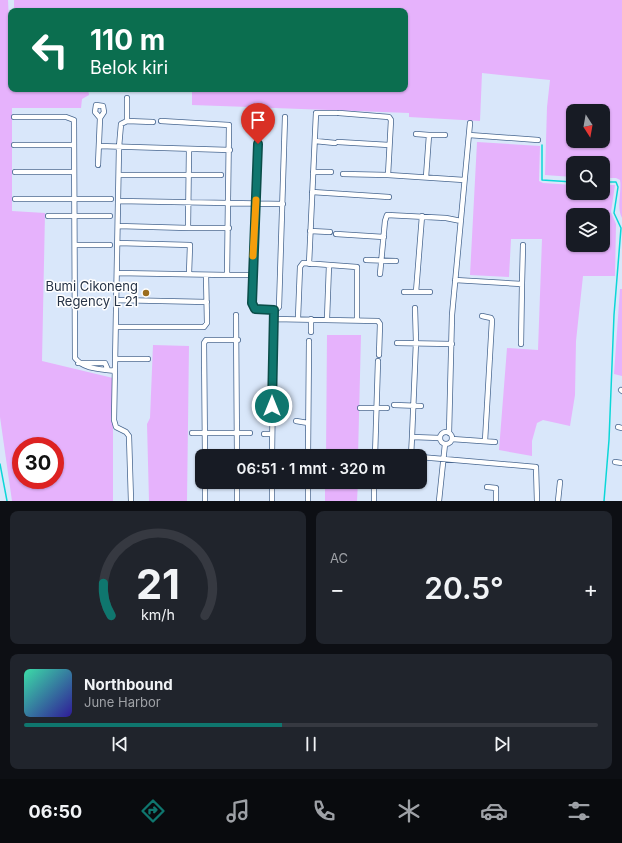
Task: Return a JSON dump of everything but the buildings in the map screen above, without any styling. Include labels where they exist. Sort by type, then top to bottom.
[{"type":"street","points":[[127,98],[127,121]]},
{"type":"street","points":[[309,264],[316,113],[390,117],[388,175]]},
{"type":"street","points":[[258,114],[256,203],[252,275],[252,307],[255,309],[274,310],[279,307],[285,117]]},
{"type":"street","points":[[14,117],[72,118],[75,123],[75,358],[78,363],[105,363],[108,370],[115,371]]},
{"type":"street","points":[[98,165],[100,118]]},
{"type":"street","points":[[131,501],[129,436],[126,432],[116,427],[114,420],[119,147],[121,124],[127,121],[153,122]]},
{"type":"street","points":[[160,121],[229,124],[230,202],[227,274]]},
{"type":"street","points":[[452,439],[449,433],[455,280],[470,123]]},
{"type":"street","points":[[416,134],[446,135]]},
{"type":"street","points":[[426,177],[429,135]]},
{"type":"street","points":[[469,135],[538,140]]},
{"type":"street","points":[[315,141],[389,145]]},
{"type":"street","points":[[14,145],[74,145]]},
{"type":"street","points":[[99,146],[230,150]]},
{"type":"street","points":[[188,228],[189,149]]},
{"type":"street","points":[[15,172],[74,172]]},
{"type":"street","points":[[313,172],[331,172]]},
{"type":"street","points":[[343,174],[388,175],[464,180]]},
{"type":"street","points":[[118,175],[221,175]]},
{"type":"street","points":[[312,192],[389,197]]},
{"type":"street","points":[[15,199],[111,199]]},
{"type":"street","points":[[118,201],[283,204]]},
{"type":"street","points":[[380,274],[385,218],[387,215],[422,216],[461,221]]},
{"type":"street","points":[[48,216],[110,216]]},
{"type":"street","points":[[416,292],[422,216]]},
{"type":"street","points":[[118,226],[229,228]]},
{"type":"street","points":[[310,231],[330,232]]},
{"type":"street","points":[[336,234],[384,237]]},
{"type":"street","points":[[118,243],[190,244],[189,274]]},
{"type":"street","points":[[75,244],[110,245]]},
{"type":"street","points":[[521,344],[523,245]]},
{"type":"street","points":[[366,260],[382,259],[396,261]]},
{"type":"street","points":[[298,318],[300,264],[309,264],[356,266],[358,268],[357,320]]},
{"type":"street","points":[[327,319],[329,265]]},
{"type":"street","points":[[117,273],[252,275]]},
{"type":"street","points":[[116,327],[204,327],[206,323],[207,302],[206,275]]},
{"type":"street","points":[[455,280],[522,284]]},
{"type":"street","points":[[404,292],[430,292]]},
{"type":"street","points":[[116,300],[207,302]]},
{"type":"street","points":[[411,449],[412,405],[416,342],[415,308]]},
{"type":"street","points":[[272,449],[274,310]]},
{"type":"street","points":[[236,315],[238,340],[237,449]]},
{"type":"street","points":[[482,316],[492,320],[485,441]]},
{"type":"street","points":[[273,318],[379,322],[379,355]]},
{"type":"street","points":[[311,319],[311,332]]},
{"type":"street","points":[[205,449],[204,341],[238,340]]},
{"type":"street","points":[[308,449],[309,341]]},
{"type":"street","points":[[398,342],[452,344]]},
{"type":"street","points":[[116,359],[148,360]]},
{"type":"street","points":[[375,449],[375,408],[378,361]]},
{"type":"street","points":[[394,405],[421,406]]},
{"type":"street","points":[[360,408],[387,408]]},
{"type":"street","points":[[296,421],[308,423]]},
{"type":"street","points":[[440,438],[444,432],[449,433]]},
{"type":"street","points":[[192,433],[250,433]]},
{"type":"street","points":[[264,434],[272,434]]},
{"type":"street","points":[[412,437],[440,438]]},
{"type":"street","points":[[440,438],[441,442],[445,444]]},
{"type":"street","points":[[452,439],[495,442]]},
{"type":"street","points":[[445,444],[450,443],[452,439]]},
{"type":"street","points":[[439,501],[445,444]]},
{"type":"street","points":[[427,458],[536,467],[537,501]]},
{"type":"street","points":[[615,462],[622,463]]},
{"type":"street","points":[[558,501],[560,482]]},
{"type":"street","points":[[487,487],[496,488],[496,501]]},
{"type":"street","points":[[205,489],[205,501]]},
{"type":"street","points":[[237,489],[237,501]]},
{"type":"street","points":[[272,489],[272,501]]},
{"type":"street","points":[[308,489],[308,501]]},
{"type":"street","points":[[374,489],[374,501]]},
{"type":"shaded area","points":[[0,0],[8,0],[8,92],[88,92],[89,95],[82,99],[81,108],[12,108],[12,211],[45,213],[42,361],[113,378],[113,501],[12,501],[0,417]]},
{"type":"shaded area","points":[[14,0],[622,0],[622,218],[619,209],[620,180],[610,178],[610,156],[566,156],[566,176],[545,175],[547,107],[550,80],[482,73],[480,121],[409,117],[409,113],[192,105],[192,92],[408,92],[408,8],[14,8]]},
{"type":"shaded area","points":[[477,142],[540,146],[539,181],[543,183],[566,185],[566,200],[610,200],[610,185],[615,185],[611,212],[616,224],[615,276],[583,276],[576,341],[575,395],[570,426],[543,420],[537,423],[532,441],[532,456],[499,450],[507,348],[538,350],[542,239],[511,239],[509,277],[470,275]]},
{"type":"shaded area","points":[[620,289],[622,289],[622,376],[614,374]]},
{"type":"shaded area","points":[[327,335],[361,335],[358,449],[326,449]]},
{"type":"shaded area","points":[[153,345],[189,346],[187,501],[149,501],[147,424],[150,418]]},
{"type":"shaded area","points":[[325,489],[358,489],[357,501],[325,501]]},
{"type":"waterway","points":[[542,145],[542,180],[566,182]]},
{"type":"waterway","points":[[604,501],[609,440],[614,315],[621,228],[614,213],[618,187],[616,182],[610,182]]},
{"type":"waterway","points":[[0,464],[7,501]]},
{"type":"slow traffic","points":[[253,256],[256,200]]},
{"type":"place","name":"Bumi Cikoneng Regency L 21","points":[[146,293]]},
{"type":"route","points":[[258,144],[252,307],[255,309],[274,310],[272,406]]}]
